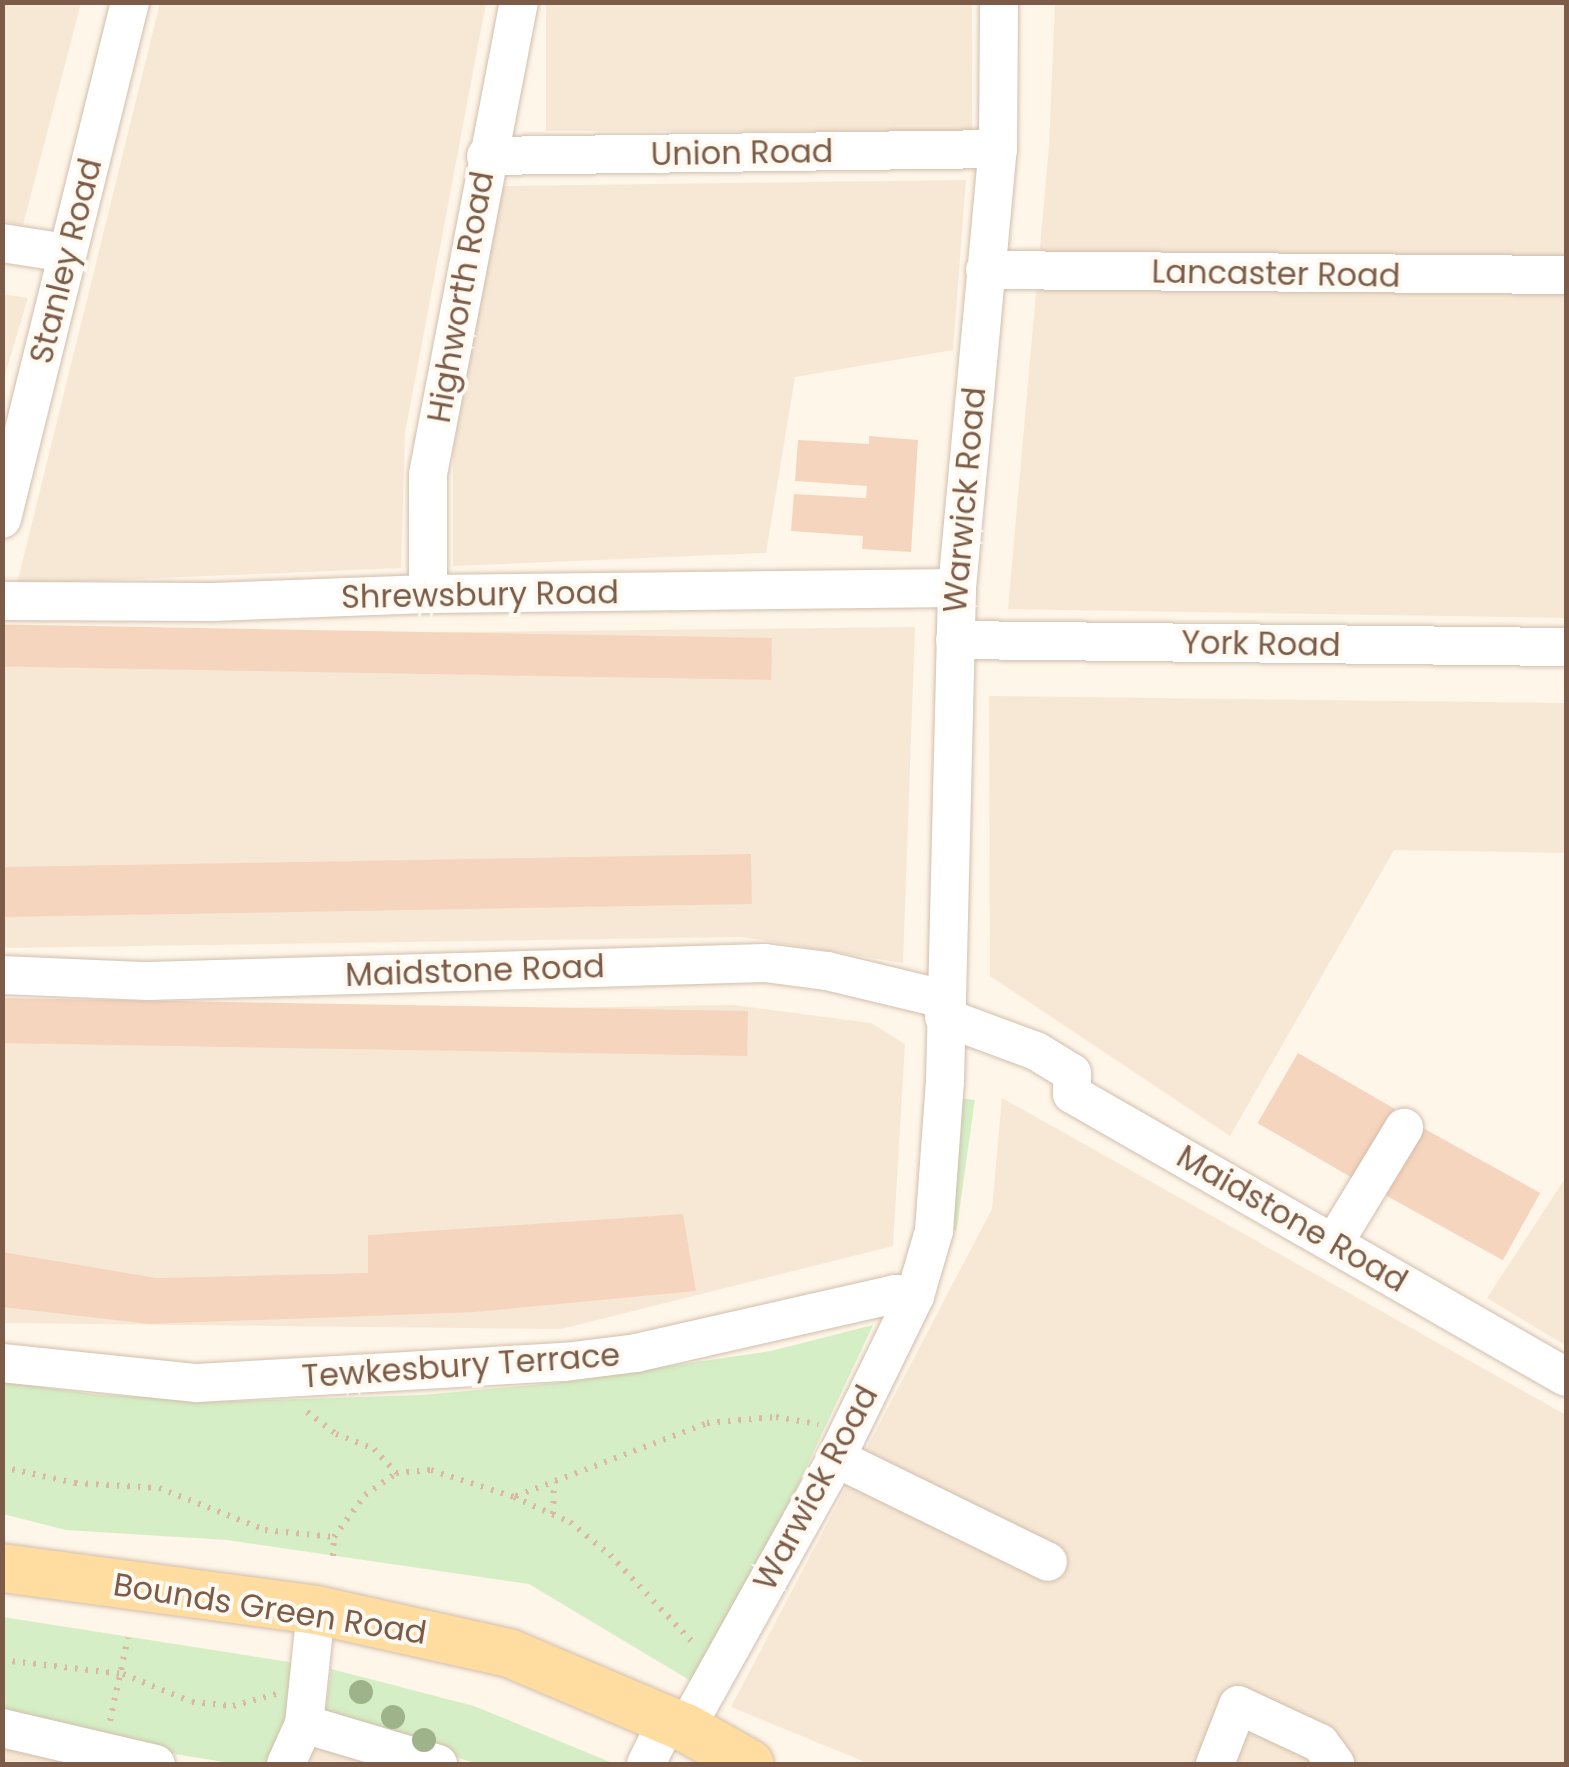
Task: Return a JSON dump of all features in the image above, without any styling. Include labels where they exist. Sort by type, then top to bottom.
[{"type":"main road","name":"Bounds Green Road","points":[[2,1568],[316,1610],[510,1653],[677,1723],[750,1764]]},
{"type":"street","name":"Stanley Road","points":[[2,520],[130,2]]},
{"type":"street","name":"Highworth Road","points":[[428,594],[428,474],[486,156],[519,2]]},
{"type":"street","name":"Warwick Road","points":[[646,1764],[677,1723],[915,1296],[932,1242],[938,1207],[954,640],[984,270],[998,149],[999,2]]},
{"type":"street","name":"Union Road","points":[[486,156],[998,149]]},
{"type":"street","points":[[2,244],[66,253]]},
{"type":"street","name":"Lancaster Road","points":[[984,270],[1566,276]]},
{"type":"street","name":"Shrewsbury Road","points":[[2,601],[212,602],[428,594],[957,588]]},
{"type":"street","name":"York Road","points":[[954,640],[1566,647]]},
{"type":"street","name":"Maidstone Road","points":[[2,975],[148,981],[766,963],[827,971],[944,1008],[1036,1051],[1072,1073],[1072,1094],[1566,1377]]},
{"type":"street","points":[[1334,1242],[1404,1128]]},
{"type":"street","name":"Tewkesbury Terrace","points":[[2,1363],[197,1383],[565,1362],[636,1353],[896,1294],[915,1296]]},
{"type":"street","points":[[833,1442],[1048,1562]]},
{"type":"street","points":[[286,1764],[304,1724],[316,1610]]},
{"type":"street","points":[[1215,1764],[1238,1705],[1320,1744],[1335,1764]]},
{"type":"street","points":[[304,1724],[438,1764]]},
{"type":"street","points":[[2,1728],[156,1764]]},
{"type":"path","points":[[301,1378],[303,1408],[336,1434],[374,1449],[396,1473]]},
{"type":"path","points":[[514,1497],[706,1423],[776,1418],[833,1442]]},
{"type":"path","points":[[2,1467],[74,1483],[159,1488],[265,1530],[334,1537]]},
{"type":"path","points":[[333,1556],[334,1537],[365,1495],[396,1473],[430,1470],[553,1514],[610,1555],[690,1636],[700,1652]]},
{"type":"path","points":[[553,1514],[554,1482]]},
{"type":"path","points":[[101,1751],[123,1674],[128,1638]]},
{"type":"path","points":[[2,1660],[123,1674],[192,1702],[233,1706],[278,1694],[310,1662]]},
{"type":"shaded area","points":[[2,3],[81,3],[23,225],[3,221]]},
{"type":"shaded area","points":[[160,3],[486,3],[405,433],[401,568],[17,584]]},
{"type":"shaded area","points":[[546,3],[972,3],[972,131],[546,131]]},
{"type":"shaded area","points":[[1055,3],[1566,3],[1566,618],[1008,609],[1049,146]]},
{"type":"shaded area","points":[[966,180],[953,350],[795,377],[766,553],[453,566],[453,451],[502,186]]},
{"type":"shaded area","points":[[2,294],[28,298],[3,381]]},
{"type":"shaded area","points":[[915,627],[903,963],[742,937],[3,948],[2,644],[464,632]]},
{"type":"shaded area","points":[[989,696],[1566,703],[1566,853],[1394,850],[1230,1136],[990,976]]},
{"type":"shaded area","points":[[733,1005],[871,1023],[905,1044],[893,1246],[561,1329],[3,1323],[2,1016]]},
{"type":"shaded area","points":[[1002,1098],[1566,1415],[1566,1764],[870,1764],[731,1707],[992,1209]]},
{"type":"shaded area","points":[[1566,1177],[1566,1346],[1487,1298]]},
{"type":"shaded area","points":[[311,1744],[385,1764],[306,1764]]},
{"type":"shaded area","points":[[3,1745],[84,1764],[3,1764]]},
{"type":"green space","points":[[960,1098],[975,1100],[956,1231],[942,1229]]},
{"type":"green space","points":[[873,1325],[760,1566],[696,1684],[529,1584],[227,1540],[66,1530],[3,1514],[3,1382],[101,1395],[235,1401],[422,1395],[555,1383],[771,1351]]},
{"type":"green space","points":[[3,1617],[296,1663],[287,1716],[272,1764],[237,1764],[168,1753],[3,1714]]},
{"type":"green space","points":[[331,1669],[474,1706],[615,1764],[478,1764],[325,1716]]},
{"type":"building","points":[[869,436],[918,440],[911,552],[862,549],[863,536],[791,531],[794,494],[866,498],[867,486],[795,481],[798,440],[869,444]]},
{"type":"building","points":[[2,625],[772,638],[771,680],[2,667]]},
{"type":"building","points":[[751,854],[752,904],[3,917],[2,867]]},
{"type":"building","points":[[2,998],[748,1011],[747,1056],[2,1043]]},
{"type":"building","points":[[1298,1053],[1395,1109],[1354,1179],[1258,1123]]},
{"type":"building","points":[[1423,1128],[1540,1193],[1503,1260],[1386,1195]]},
{"type":"building","points":[[683,1214],[696,1291],[475,1312],[150,1324],[2,1307],[2,1252],[156,1278],[368,1273],[368,1235]]}]
